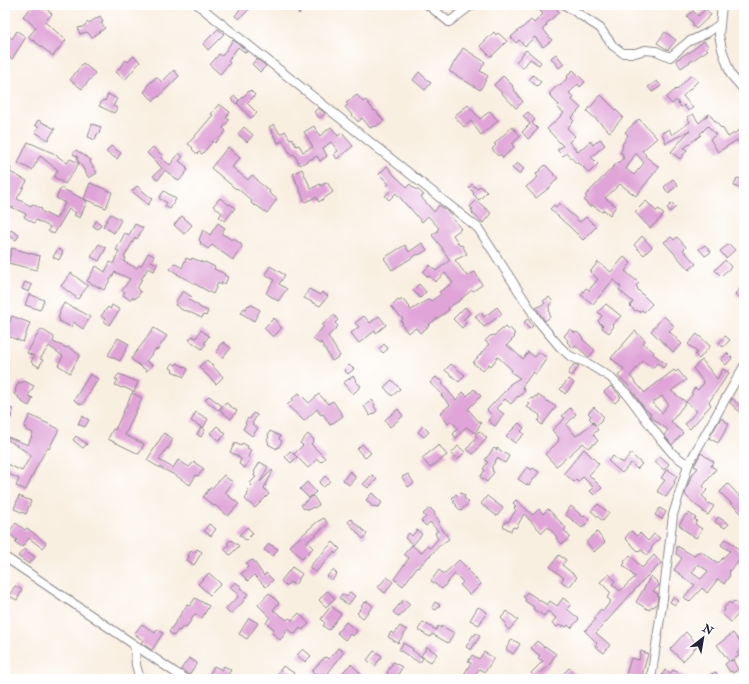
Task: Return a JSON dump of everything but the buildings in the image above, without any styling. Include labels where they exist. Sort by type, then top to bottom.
[{"type":"street","points":[[198,5],[478,228],[538,321],[560,347],[570,356],[587,363],[610,377],[627,394],[673,454],[688,465]]},
{"type":"street","points":[[428,5],[449,22],[473,5]]},
{"type":"street","points":[[565,5],[600,28],[613,46],[623,53],[635,53],[645,50],[656,51],[670,57],[688,42],[707,33],[720,24]]},
{"type":"street","points":[[722,5],[719,35],[731,75],[744,90]]},
{"type":"street","points":[[651,679],[673,515],[688,465],[744,366]]},
{"type":"street","points":[[5,557],[186,679]]},
{"type":"street","points":[[133,644],[140,679]]}]
